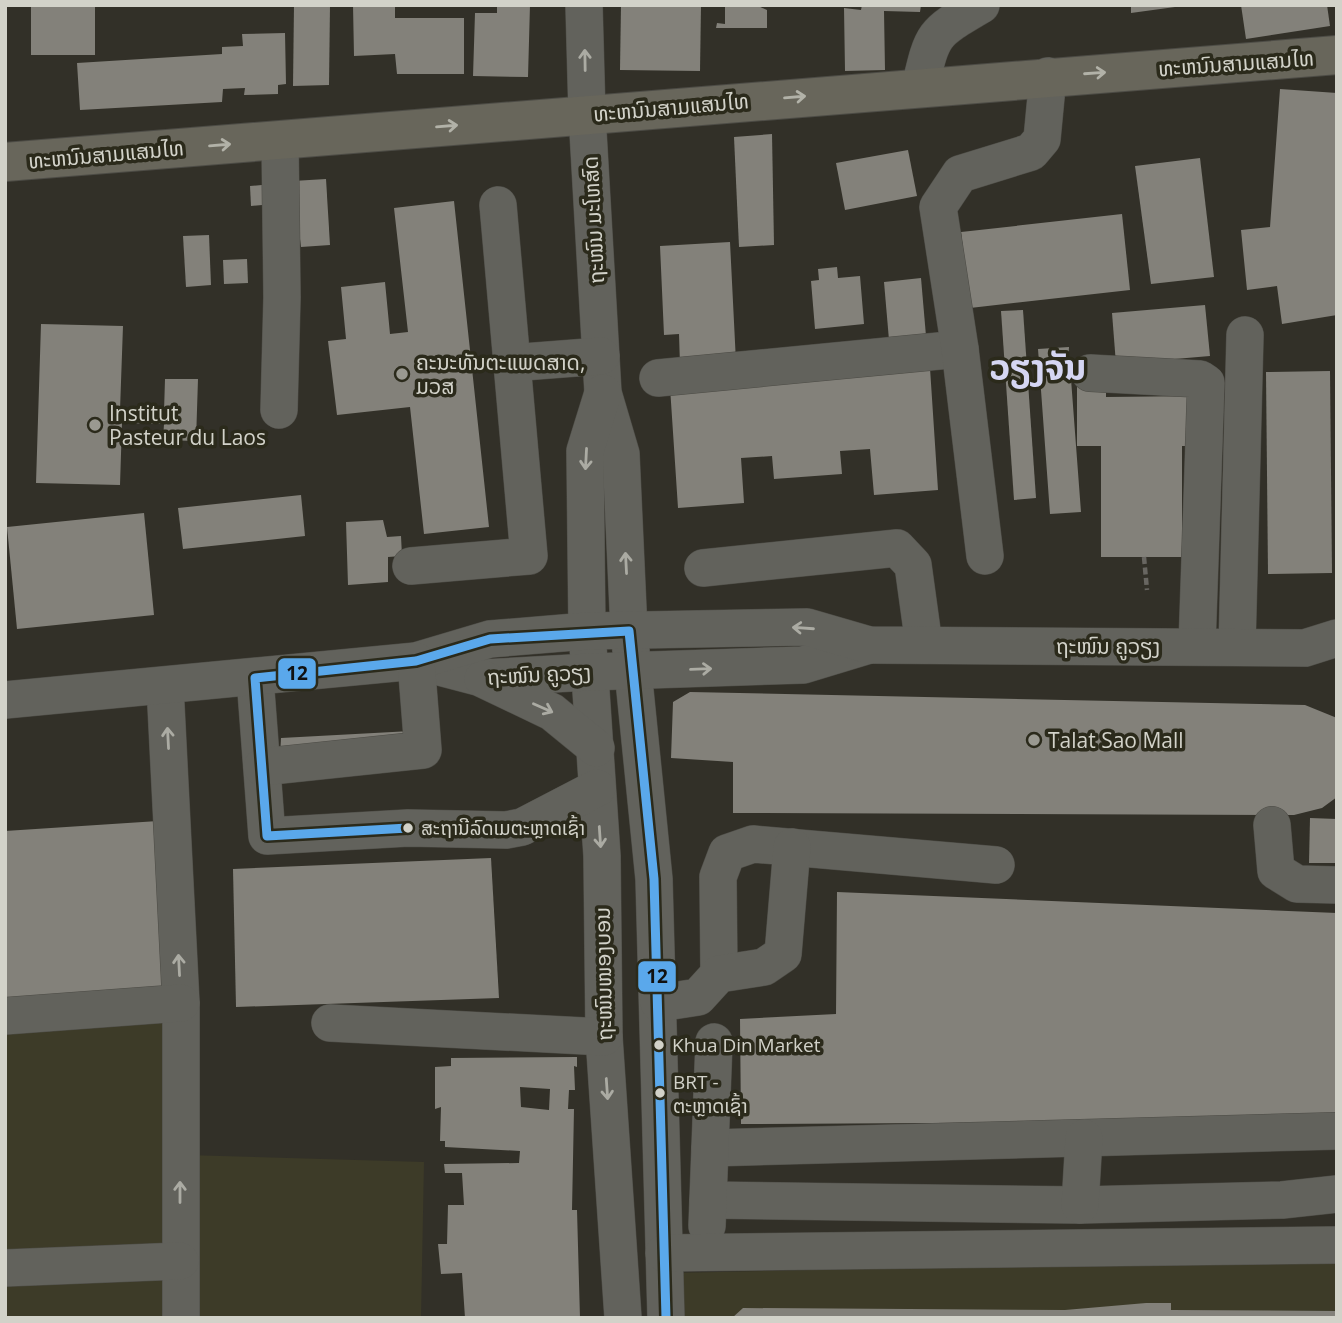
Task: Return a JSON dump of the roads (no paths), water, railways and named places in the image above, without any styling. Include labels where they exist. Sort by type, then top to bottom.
[{"type":"main road","name":"ທະຫນົນສາມແສນໄທ","points":[[5,162],[1048,76],[1337,55]]},
{"type":"street","name":"ຖະໜົນ ມະໂຫສົດ","points":[[584,5],[586,114],[603,393],[621,454],[629,631]]},
{"type":"street","points":[[920,87],[930,43],[944,27],[981,5]]},
{"type":"street","points":[[985,556],[960,349],[938,207],[960,174],[1031,152],[1042,139],[1048,76]]},
{"type":"street","points":[[279,410],[282,297],[280,140]]},
{"type":"street","points":[[411,566],[529,556],[498,205]]},
{"type":"street","points":[[1237,647],[1245,335]]},
{"type":"street","points":[[659,378],[960,349]]},
{"type":"street","points":[[510,363],[601,356]]},
{"type":"street","points":[[1090,373],[1200,379],[1206,383],[1198,646]]},
{"type":"street","name":"ຖະໜົນ ມະໂຫສົດ","points":[[587,631],[585,451],[603,393]]},
{"type":"street","points":[[703,568],[897,548],[913,565],[924,645]]},
{"type":"street","name":"ຖະໜົນ ຄູວຽງ","points":[[416,661],[491,639],[587,631],[807,627],[869,645],[1326,649]]},
{"type":"street","name":"ຖະໜົນໜອງບອນ","points":[[587,631],[602,856],[604,1037],[623,1318]]},
{"type":"street","points":[[629,631],[652,865],[659,1003],[666,1318]]},
{"type":"street","name":"ຖະໜົນ ຄູວຽງ","points":[[416,661],[482,678],[589,671],[803,665],[869,645]]},
{"type":"street","points":[[5,700],[165,687],[416,661],[424,750],[262,767]]},
{"type":"street","points":[[255,678],[267,836],[408,828],[506,831],[522,827],[597,788]]},
{"type":"street","points":[[482,678],[552,712],[596,748]]},
{"type":"street","points":[[165,687],[181,1003],[181,1318]]},
{"type":"street","points":[[1272,825],[1276,871],[1297,884],[1337,885]]},
{"type":"street","points":[[719,974],[718,877],[727,853],[753,844],[996,865]]},
{"type":"street","points":[[659,1003],[698,997],[719,974],[764,967],[783,954],[792,847]]},
{"type":"street","points":[[5,1016],[181,1003]]},
{"type":"street","points":[[330,1023],[604,1037]]},
{"type":"street","points":[[706,1251],[714,1042]]},
{"type":"street","points":[[710,1148],[1337,1131]]},
{"type":"street","points":[[1080,1205],[1084,1138]]},
{"type":"street","points":[[708,1200],[1080,1205],[1282,1200],[1337,1194]]},
{"type":"street","points":[[1281,1245],[1282,1200]]},
{"type":"street","points":[[664,1253],[1337,1245]]},
{"type":"street","points":[[5,1268],[180,1261]]},
{"type":"place","name":"ຄະນະທັນຕະແພດສາດ, ມວສ","points":[[402,374]]},
{"type":"place","name":"Institut Pasteur du Laos","points":[[95,425]]},
{"type":"place","name":"Talat Sao Mall","points":[[1034,740]]},
{"type":"place","name":"ສະຖານີລົດເມຕະຫຼາດເຊົ້າ","points":[[408,828]]},
{"type":"place","name":"Khua Din Market","points":[[659,1045]]},
{"type":"place","name":"BRT - ຕະຫຼາດເຊົ້າ","points":[[660,1093]]},
{"type":"district","name":"ວຽງຈັນ","points":[[1038,366]]}]
